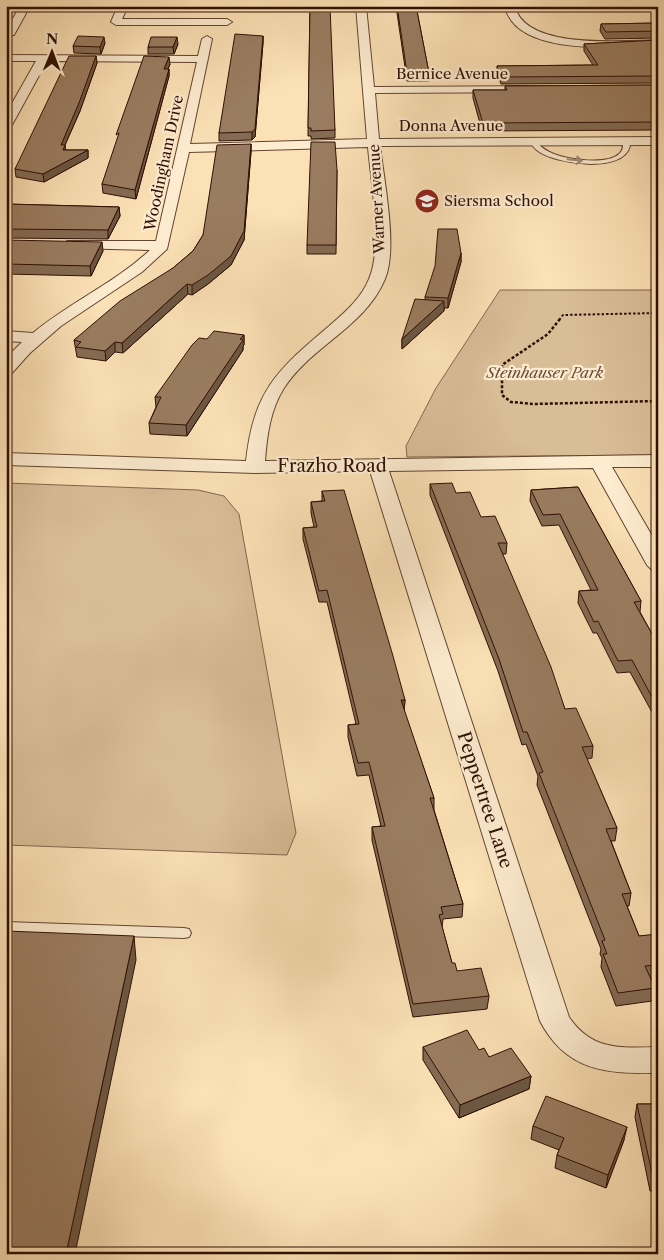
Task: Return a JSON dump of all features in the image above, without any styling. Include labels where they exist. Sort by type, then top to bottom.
[{"type":"street","points":[[10,33],[24,6]]},
{"type":"street","points":[[123,6],[116,22],[226,22]]},
{"type":"street","name":"Warner Avenue","points":[[255,467],[262,415],[275,388],[293,365],[352,313],[371,290],[377,279],[383,245],[375,143],[367,90],[361,6]]},
{"type":"street","points":[[510,6],[516,23],[524,29],[543,37],[578,42],[658,43]]},
{"type":"street","name":"Woodingham Drive","points":[[6,369],[39,338],[88,300],[150,260],[162,246],[207,38]]},
{"type":"street","points":[[6,58],[203,60]]},
{"type":"street","points":[[6,125],[43,59]]},
{"type":"street","name":"Bernice Avenue","points":[[367,90],[542,89]]},
{"type":"street","name":"Donna Avenue","points":[[184,148],[375,143],[658,141]]},
{"type":"street","points":[[55,244],[162,246]]},
{"type":"street","points":[[6,336],[39,338]]},
{"type":"street","name":"Frazho Road","points":[[6,459],[255,467],[658,461]]},
{"type":"street","points":[[599,462],[658,565]]},
{"type":"street","name":"Peppertree Lane","points":[[378,466],[555,1021],[562,1034],[586,1052],[604,1059],[658,1060]]},
{"type":"lane","points":[[533,142],[535,147],[547,155],[588,162],[615,158],[623,154],[626,149],[625,141]]},
{"type":"lane","points":[[6,927],[184,933]]},
{"type":"path","points":[[658,313],[584,313],[563,315],[548,334],[502,365],[500,374],[502,395],[511,402],[534,404],[658,401]]},
{"type":"green space","name":"Steinhauser Park","points":[[500,290],[658,290],[658,455],[407,457],[406,446],[436,388]]},
{"type":"green space","points":[[6,483],[198,490],[224,496],[239,514],[296,833],[287,855],[6,845]]},
{"type":"building","points":[[310,6],[330,6],[335,130],[311,131],[311,128],[308,128]]},
{"type":"building","points":[[397,6],[416,6],[429,73],[407,73]]},
{"type":"building","points":[[658,23],[658,31],[606,32],[601,24]]},
{"type":"building","points":[[235,34],[263,36],[255,129],[252,132],[219,133]]},
{"type":"building","points":[[78,36],[104,37],[100,47],[73,46]]},
{"type":"building","points":[[151,37],[177,37],[173,47],[148,47]]},
{"type":"building","points":[[658,40],[658,76],[501,77],[497,66],[598,65],[584,44]]},
{"type":"building","points":[[69,56],[96,56],[61,145],[65,145],[63,150],[88,150],[43,174],[15,169]]},
{"type":"building","points":[[144,56],[169,57],[164,69],[169,69],[135,190],[102,184],[119,133],[116,135]]},
{"type":"building","points":[[658,85],[658,122],[483,123],[473,90],[507,90],[505,86]]},
{"type":"building","points":[[311,142],[335,142],[337,170],[336,245],[307,245]]},
{"type":"building","points":[[251,144],[244,231],[231,256],[208,275],[192,285],[187,284],[122,343],[115,342],[105,351],[76,347],[81,342],[74,340],[120,301],[173,268],[193,251],[203,235],[217,145]]},
{"type":"building","points":[[6,204],[119,207],[108,230],[6,229]]},
{"type":"building","points":[[438,229],[457,229],[461,253],[448,298],[425,297],[435,266]]},
{"type":"building","points":[[6,240],[102,242],[90,266],[6,264]]},
{"type":"building","points":[[415,299],[444,301],[402,339]]},
{"type":"building","points":[[214,331],[244,335],[240,339],[243,340],[186,425],[149,423],[161,397],[155,397],[192,345],[199,338],[207,339]]},
{"type":"building","points":[[452,483],[456,493],[470,492],[481,517],[495,516],[507,543],[498,543],[551,667],[565,709],[576,708],[593,746],[582,747],[617,828],[606,829],[631,893],[622,894],[639,936],[658,935],[658,958],[654,959],[657,965],[645,966],[655,988],[618,993],[603,954],[607,954],[602,941],[605,940],[539,773],[543,772],[527,732],[523,732],[499,659],[430,484]]},
{"type":"building","points":[[578,487],[641,601],[634,602],[656,641],[658,641],[658,708],[632,660],[618,661],[598,621],[594,622],[579,591],[598,590],[560,514],[543,515],[531,490]]},
{"type":"building","points":[[344,490],[405,700],[401,700],[434,798],[430,798],[463,904],[441,907],[443,914],[439,915],[452,963],[455,963],[457,971],[481,968],[489,996],[413,1004],[372,827],[385,826],[369,762],[358,763],[348,725],[359,724],[327,590],[319,591],[303,528],[317,527],[311,502],[325,501],[322,491]]},
{"type":"building","points":[[6,931],[134,936],[66,1254],[6,1254]]},
{"type":"building","points":[[467,1030],[479,1050],[484,1048],[489,1057],[511,1048],[531,1076],[460,1105],[423,1047]]},
{"type":"building","points":[[546,1096],[627,1127],[608,1175],[557,1155],[564,1138],[533,1126]]},
{"type":"building","points":[[637,1104],[658,1104],[658,1178],[653,1178]]},
{"type":"place","name":"Siersma School","points":[[427,201]]}]
